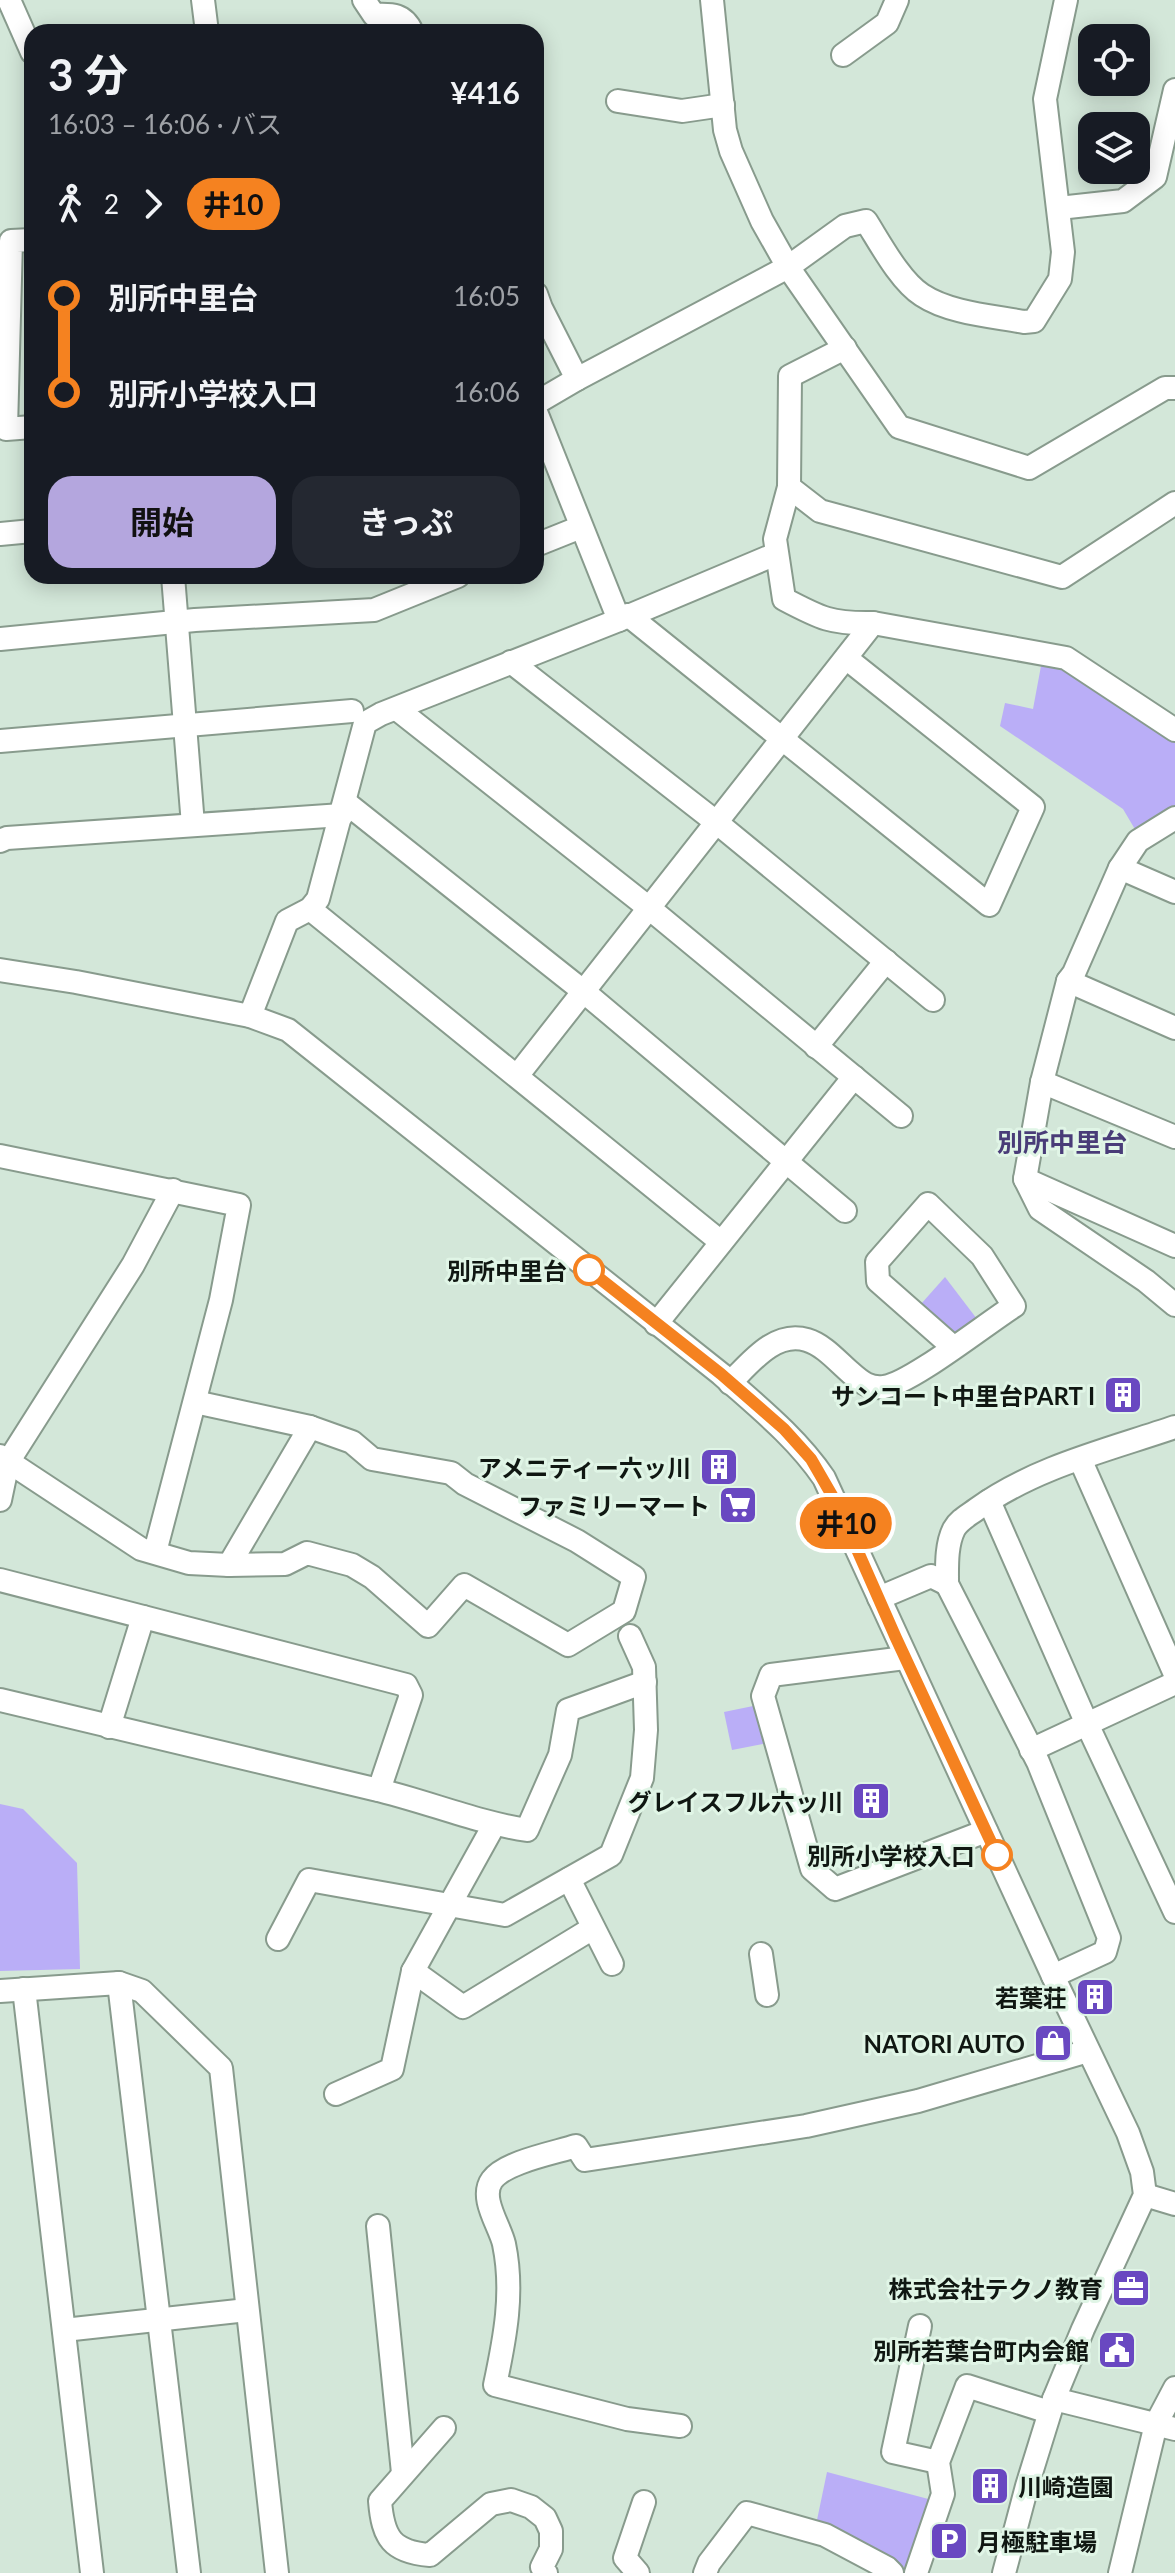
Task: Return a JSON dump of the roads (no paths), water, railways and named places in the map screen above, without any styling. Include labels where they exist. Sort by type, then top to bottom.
[{"type":"street","points":[[9,0],[24,34]]},
{"type":"street","points":[[203,0],[206,24]]},
{"type":"street","points":[[364,0],[374,15],[394,14],[409,24]]},
{"type":"street","points":[[712,0],[725,130],[731,151],[762,221],[788,267],[899,427],[1026,477],[1165,388],[1175,388]]},
{"type":"street","points":[[843,55],[887,23],[897,0]]},
{"type":"street","points":[[544,398],[788,267],[845,226],[866,221],[893,265],[921,295],[960,311],[1034,321],[1060,279],[1064,248],[1045,99],[1066,0]]},
{"type":"street","points":[[1059,208],[1123,201],[1155,177],[1175,90]]},
{"type":"street","points":[[618,101],[682,111],[723,105]]},
{"type":"street","points":[[24,240],[11,241],[3,429],[24,428]]},
{"type":"street","points":[[544,316],[577,379]]},
{"type":"street","points":[[845,348],[790,376],[789,487],[775,539],[784,599],[815,615],[842,624],[873,623],[1066,658],[1175,730]]},
{"type":"street","points":[[544,432],[581,527],[624,617],[989,905],[1033,807],[846,658]]},
{"type":"street","points":[[789,487],[820,511],[1062,577],[1175,503]]},
{"type":"street","points":[[544,542],[581,527]]},
{"type":"street","points":[[0,534],[24,532]]},
{"type":"street","points":[[0,741],[375,711],[511,662],[776,554]]},
{"type":"street","points":[[174,584],[193,825]]},
{"type":"street","points":[[0,639],[177,621],[374,610],[438,584]]},
{"type":"street","points":[[517,1076],[873,623]]},
{"type":"street","points":[[511,662],[716,822],[933,1000]]},
{"type":"street","points":[[250,1016],[287,921],[310,909],[318,899],[365,723],[375,711]]},
{"type":"street","points":[[375,711],[649,908],[901,1116]]},
{"type":"street","points":[[2,834],[193,825],[344,808],[583,991],[845,1211]]},
{"type":"street","points":[[1175,818],[1138,841],[1120,868],[1068,981],[1042,1082],[1025,1179],[1040,1209],[1146,1281],[1175,1305]]},
{"type":"street","points":[[1120,868],[1175,892]]},
{"type":"street","points":[[310,909],[721,1242]]},
{"type":"street","points":[[816,1047],[886,961]]},
{"type":"street","points":[[0,970],[250,1016],[299,1038],[730,1383],[784,1429],[811,1459],[837,1504],[905,1658],[1128,2133],[1142,2172],[1145,2195],[1083,2329],[1052,2405],[1004,2573]]},
{"type":"street","points":[[1068,981],[1175,1028]]},
{"type":"street","points":[[656,1324],[854,1077]]},
{"type":"street","points":[[1042,1082],[1175,1137]]},
{"type":"street","points":[[0,1156],[239,1205],[221,1300],[155,1552]]},
{"type":"street","points":[[1025,1179],[1175,1246]]},
{"type":"street","points":[[0,1500],[4,1459],[133,1265],[173,1190]]},
{"type":"street","points":[[730,1383],[760,1352],[792,1338],[807,1340],[821,1348],[865,1385],[881,1388],[896,1384],[953,1347],[1014,1306],[982,1256],[928,1204],[877,1262],[878,1281],[953,1347]]},
{"type":"street","points":[[4,1459],[141,1549],[189,1563],[285,1564],[307,1553],[352,1565],[372,1577],[428,1626],[464,1585],[568,1645],[624,1611],[634,1577],[577,1541],[465,1484],[451,1473],[372,1459],[352,1442],[310,1427],[195,1402]]},
{"type":"street","points":[[229,1565],[310,1427]]},
{"type":"street","points":[[1053,1976],[1105,1952],[1109,1938],[1031,1750],[947,1584],[952,1532],[958,1523],[1026,1479],[1175,1427]]},
{"type":"street","points":[[1080,1459],[1175,1674]]},
{"type":"street","points":[[989,1501],[1087,1724],[1175,1912]]},
{"type":"street","points":[[879,1598],[931,1576],[947,1584]]},
{"type":"street","points":[[0,1580],[406,1685],[411,1695],[379,1790]]},
{"type":"street","points":[[109,1727],[143,1617]]},
{"type":"street","points":[[278,1939],[309,1880],[505,1915],[611,1855],[642,1778],[646,1730],[644,1667],[630,1636]]},
{"type":"street","points":[[905,1658],[771,1675],[763,1696],[812,1869],[835,1889],[986,1831]]},
{"type":"street","points":[[0,1700],[379,1790],[494,1825],[527,1830],[560,1755],[568,1710],[645,1682]]},
{"type":"street","points":[[1031,1750],[1175,1683]]},
{"type":"street","points":[[336,2094],[392,2069],[413,1971],[494,1825]]},
{"type":"street","points":[[569,1879],[612,1964]]},
{"type":"street","points":[[413,1971],[463,2007],[593,1928]]},
{"type":"street","points":[[761,1954],[767,1995]]},
{"type":"street","points":[[119,1983],[189,2573]]},
{"type":"street","points":[[0,1991],[119,1983],[142,1991],[221,2068],[277,2573]]},
{"type":"street","points":[[24,1989],[92,2573]]},
{"type":"street","points":[[680,2426],[627,2419],[495,2385],[509,2307],[509,2280],[504,2243],[488,2198],[489,2182],[503,2169],[576,2146],[585,2160],[806,2126],[918,2101],[1088,2051]]},
{"type":"street","points":[[1145,2195],[1175,2204]]},
{"type":"street","points":[[378,2226],[403,2473]]},
{"type":"street","points":[[64,2330],[247,2310]]},
{"type":"street","points":[[920,2326],[893,2452],[938,2462]]},
{"type":"street","points":[[916,2573],[943,2494],[938,2462],[967,2386],[1165,2426]]},
{"type":"street","points":[[1120,2573],[1175,2388]]},
{"type":"street","points":[[444,2428],[380,2501],[382,2525],[392,2542],[408,2553],[430,2555],[491,2504],[511,2500],[531,2507],[545,2518],[551,2531],[551,2549],[540,2571]]},
{"type":"street","points":[[638,2573],[625,2558],[644,2502]]},
{"type":"street","points":[[705,2573],[709,2563],[747,2513],[825,2535],[892,2573]]},
{"type":"place","name":"別所中里台","points":[[589,1270]]},
{"type":"place","name":"サンコート中里台PART I","points":[[1123,1395]]},
{"type":"place","name":"アメニティー六ッ川","points":[[719,1467]]},
{"type":"place","name":"ファミリーマート","points":[[738,1505]]},
{"type":"place","name":"グレイスフル六ッ川","points":[[871,1801]]},
{"type":"place","name":"別所小学校入口","points":[[997,1855]]},
{"type":"place","name":"若葉荘","points":[[1095,1997]]},
{"type":"place","name":"NATORI AUTO","points":[[1053,2043]]},
{"type":"place","name":"株式会社テクノ教育","points":[[1131,2288]]},
{"type":"place","name":"別所若葉台町内会館","points":[[1117,2350]]},
{"type":"place","name":"川崎造園","points":[[990,2486]]},
{"type":"place","name":"月極駐車場","points":[[949,2541]]},
{"type":"district","name":"別所中里台","points":[[1062,1142]]}]
